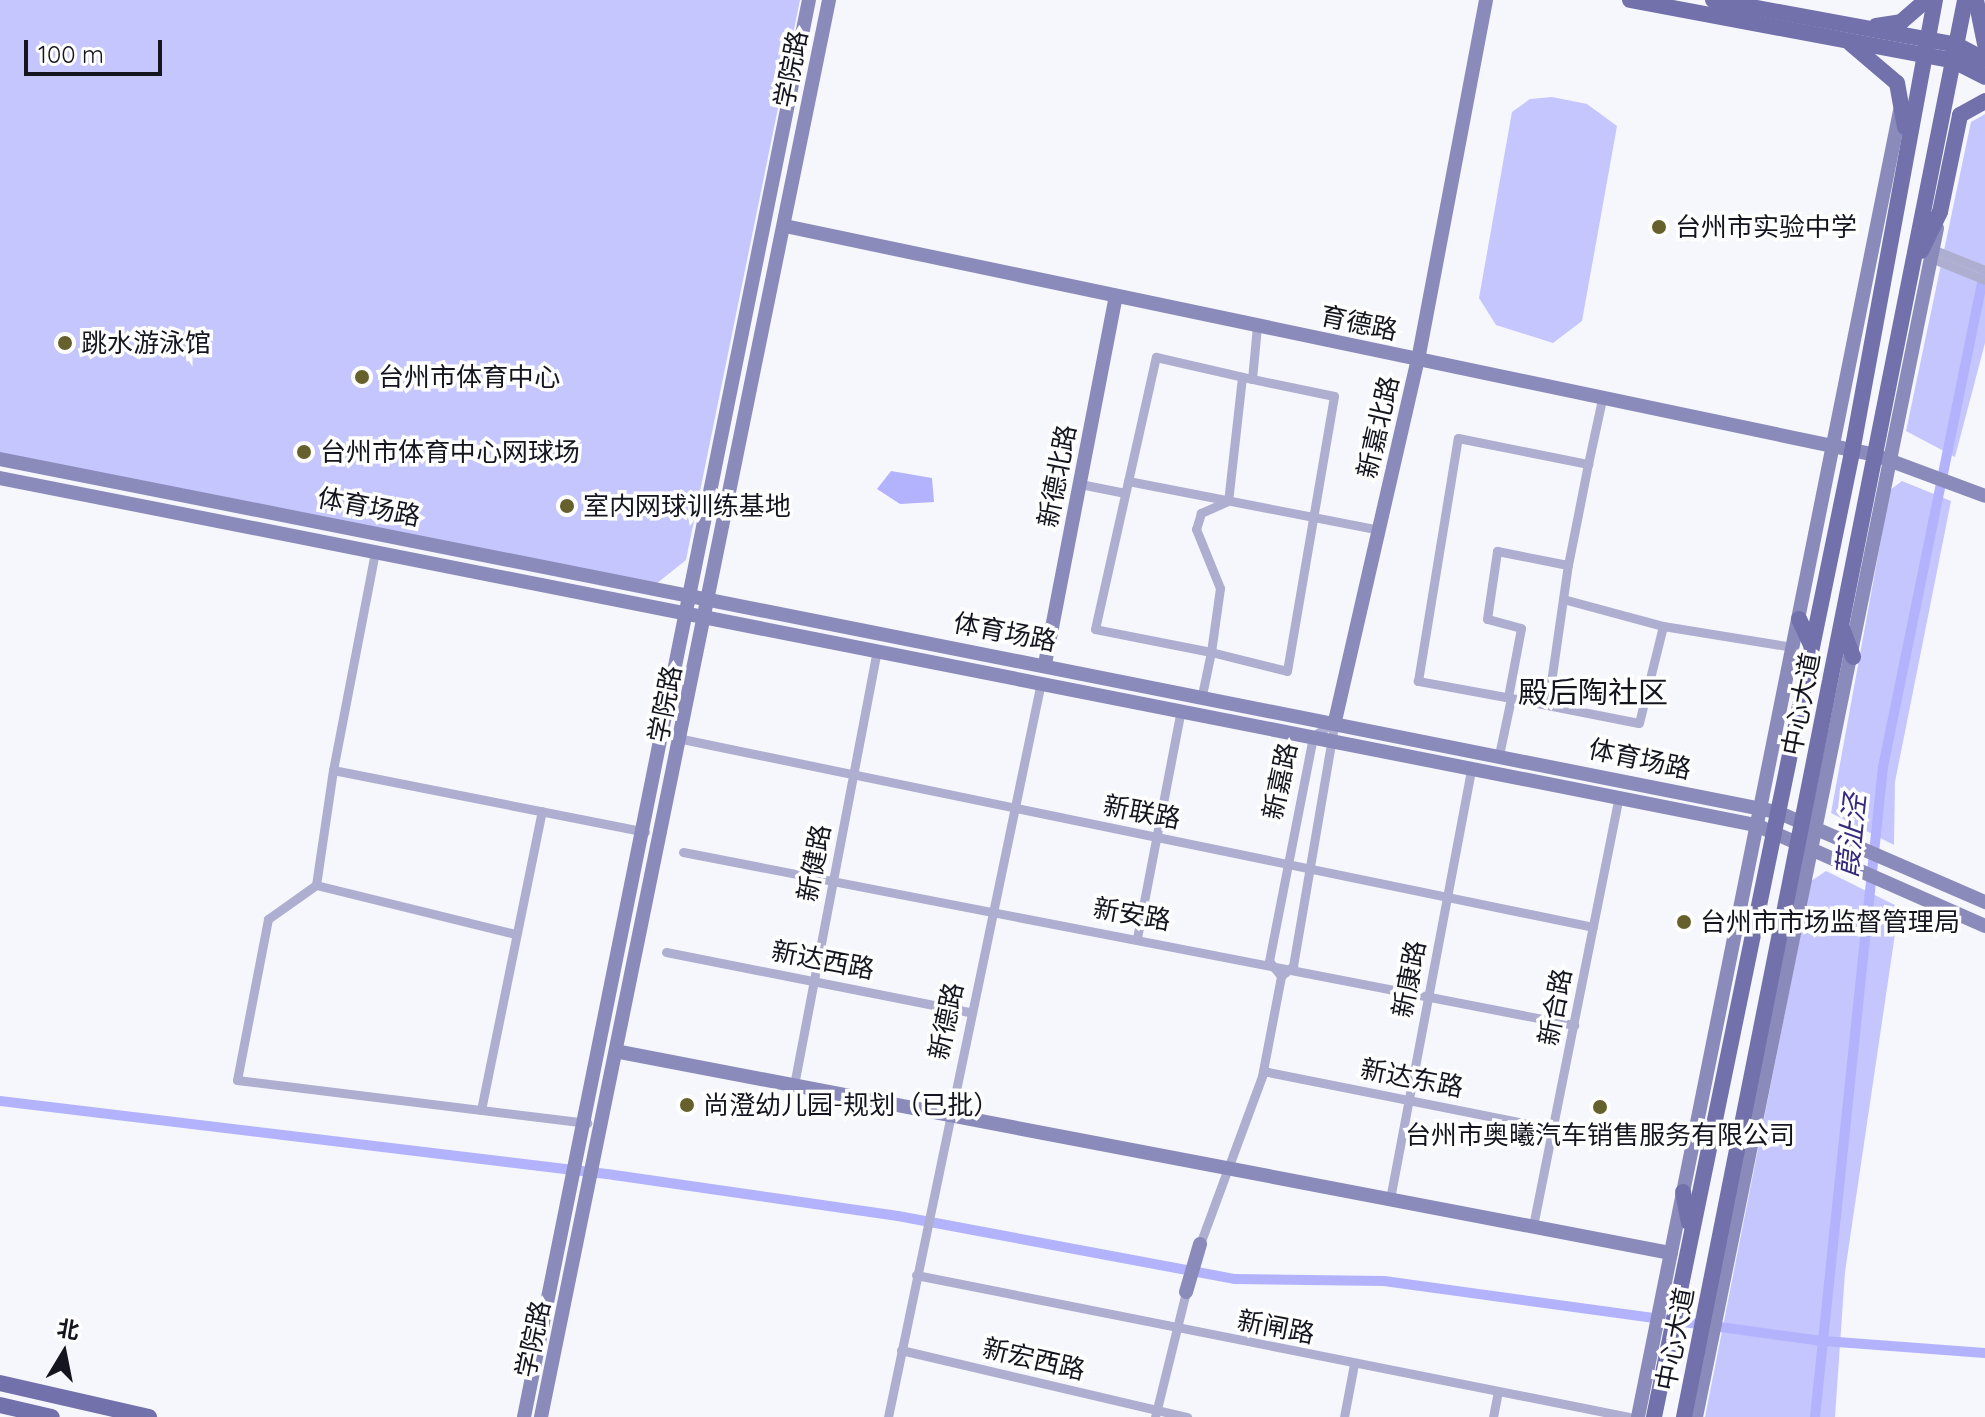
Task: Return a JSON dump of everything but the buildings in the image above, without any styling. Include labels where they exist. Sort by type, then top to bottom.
[{"type":"main road","name":"学院路","points":[[541,1417],[587,1204],[588,1123],[809,0]]},
{"type":"main road","name":"学院路","points":[[524,1417],[572,1201],[588,1164],[620,1052],[829,0]]},
{"type":"main road","name":"新嘉北路","points":[[1335,721],[1418,360],[1486,0]]},
{"type":"main road","points":[[1630,0],[1852,34],[1985,60]]},
{"type":"main road","points":[[1713,0],[1852,34],[1901,22],[1926,1]]},
{"type":"main road","name":"中心大道","points":[[1654,1417],[1660,1346],[1691,1230],[1852,452],[1884,233],[1906,151],[1925,47],[1926,1]]},
{"type":"main road","points":[[1975,3],[1985,44]]},
{"type":"main road","name":"中心大道","points":[[1684,1417],[1703,1352],[1723,1223],[1763,1020],[1810,820],[1841,626],[1882,457],[1912,267],[1955,53],[1975,3]]},
{"type":"main road","points":[[1852,34],[1897,83],[1902,101],[1906,151]]},
{"type":"main road","points":[[1955,53],[1985,77]]},
{"type":"main road","points":[[1668,1310],[1671,1253],[1833,448],[1884,233],[1902,101]]},
{"type":"main road","points":[[1810,820],[1853,657],[1882,457],[1932,254],[1960,115],[1985,101]]},
{"type":"main road","points":[[1912,267],[1940,212]]},
{"type":"main road","name":"育德路","points":[[785,226],[1882,457],[1985,496]]},
{"type":"main road","name":"新德北路","points":[[1045,664],[1116,296]]},
{"type":"main road","name":"体育场路","points":[[0,459],[711,597],[1760,808],[1810,820],[1985,902]]},
{"type":"main road","points":[[0,478],[1756,825],[1805,841],[1985,926]]},
{"type":"main road","points":[[1799,619],[1811,645]]},
{"type":"main road","points":[[1841,626],[1853,657]]},
{"type":"main road","points":[[1710,1317],[1738,1205],[1805,841]]},
{"type":"main road","points":[[1714,1031],[1733,1018]]},
{"type":"main road","points":[[1763,1020],[1769,1049]]},
{"type":"main road","points":[[620,1052],[1671,1253]]},
{"type":"main road","points":[[1683,1192],[1691,1230]]},
{"type":"main road","points":[[1723,1223],[1738,1205]]},
{"type":"main road","points":[[1186,1292],[1200,1244]]},
{"type":"main road","points":[[1638,1417],[1660,1346]]},
{"type":"main road","points":[[1696,1417],[1703,1352]]},
{"type":"main road","points":[[0,1383],[149,1417]]},
{"type":"main road","points":[[0,1405],[52,1417]]},
{"type":"street","points":[[1932,254],[1964,267],[1985,280]]},
{"type":"street","points":[[1964,267],[1985,270]]},
{"type":"street","points":[[1228,501],[1257,326]]},
{"type":"street","points":[[1156,357],[1334,396],[1287,671],[1095,629],[1128,481],[1156,357]]},
{"type":"street","points":[[1548,703],[1568,565],[1602,399]]},
{"type":"street","points":[[1588,464],[1458,438],[1418,681],[1548,703],[1639,723],[1663,626]]},
{"type":"street","points":[[1128,481],[1379,530]]},
{"type":"street","points":[[1080,484],[1125,493]]},
{"type":"street","points":[[1202,695],[1220,588],[1196,529],[1201,513],[1228,501]]},
{"type":"street","points":[[1499,755],[1521,628],[1487,619],[1497,551],[1568,565]]},
{"type":"street","points":[[375,552],[333,770],[316,885],[268,919],[237,1080],[588,1123]]},
{"type":"street","points":[[1563,599],[1663,626],[1793,647]]},
{"type":"street","name":"新健路","points":[[794,1085],[877,650]]},
{"type":"street","name":"新德路","points":[[888,1417],[948,1114],[1041,682]]},
{"type":"street","points":[[1137,938],[1181,710]]},
{"type":"street","name":"新嘉路","points":[[1269,961],[1313,736],[1335,721]]},
{"type":"street","name":"新嘉路","points":[[1293,966],[1335,740],[1335,721]]},
{"type":"street","name":"新联路","points":[[682,739],[1593,927]]},
{"type":"street","name":"新康路","points":[[1390,1199],[1472,767]]},
{"type":"street","points":[[333,770],[645,832]]},
{"type":"street","name":"新合路","points":[[1533,1226],[1619,796]]},
{"type":"street","points":[[481,1110],[542,811]]},
{"type":"street","name":"新安路","points":[[683,852],[992,912],[1269,961],[1574,1025]]},
{"type":"street","points":[[316,885],[516,934]]},
{"type":"street","name":"新达西路","points":[[666,952],[970,1012]]},
{"type":"street","points":[[1269,961],[1281,976]]},
{"type":"street","points":[[1200,1244],[1263,1071],[1281,976],[1293,966]]},
{"type":"street","name":"新达东路","points":[[1263,1071],[1553,1129]]},
{"type":"street","name":"新闸路","points":[[916,1275],[1174,1329],[1629,1417]]},
{"type":"street","points":[[1156,1414],[1174,1329],[1186,1292]]},
{"type":"street","name":"新宏西路","points":[[901,1350],[1156,1414],[1187,1417]]},
{"type":"street","points":[[1344,1417],[1354,1364]]},
{"type":"street","points":[[1493,1417],[1498,1392]]},
{"type":"shaded area","name":"台州市体育中心","points":[[0,0],[800,0],[686,560],[646,592],[0,459]]},
{"type":"shaded area","points":[[1552,97],[1587,104],[1617,126],[1582,321],[1553,343],[1496,325],[1479,298],[1512,112],[1530,99]]},
{"type":"shaded area","points":[[1985,114],[1985,343],[1955,457],[1906,431],[1971,122]]},
{"type":"shaded area","points":[[891,471],[932,478],[934,502],[900,504],[877,489]]},
{"type":"shaded area","points":[[1902,481],[1951,501],[1895,782],[1894,845],[1831,813],[1890,490]]},
{"type":"shaded area","points":[[1826,871],[1899,907],[1845,1272],[1835,1417],[1705,1417],[1811,881]]},
{"type":"waterway","name":"葭沚泾","points":[[1815,1417],[1883,767],[1984,273]]},
{"type":"waterway","points":[[0,1101],[607,1174],[898,1216],[1235,1279],[1384,1281],[1824,1341],[1985,1353]]},
{"type":"place","name":"台州市实验中学","points":[[1659,227]]},
{"type":"place","name":"跳水游泳馆","points":[[65,343]]},
{"type":"place","name":"台州市体育中心","points":[[362,377]]},
{"type":"place","name":"台州市体育中心网球场","points":[[304,452]]},
{"type":"place","name":"室内网球训练基地","points":[[567,506]]},
{"type":"place","name":"台州市市场监督管理局","points":[[1684,922]]},
{"type":"place","name":"尚澄幼儿园-规划（已批）","points":[[687,1105]]},
{"type":"place","name":"台州市奥曦汽车销售服务有限公司","points":[[1600,1107]]},
{"type":"district","name":"殿后陶社区","points":[[1593,692]]}]
